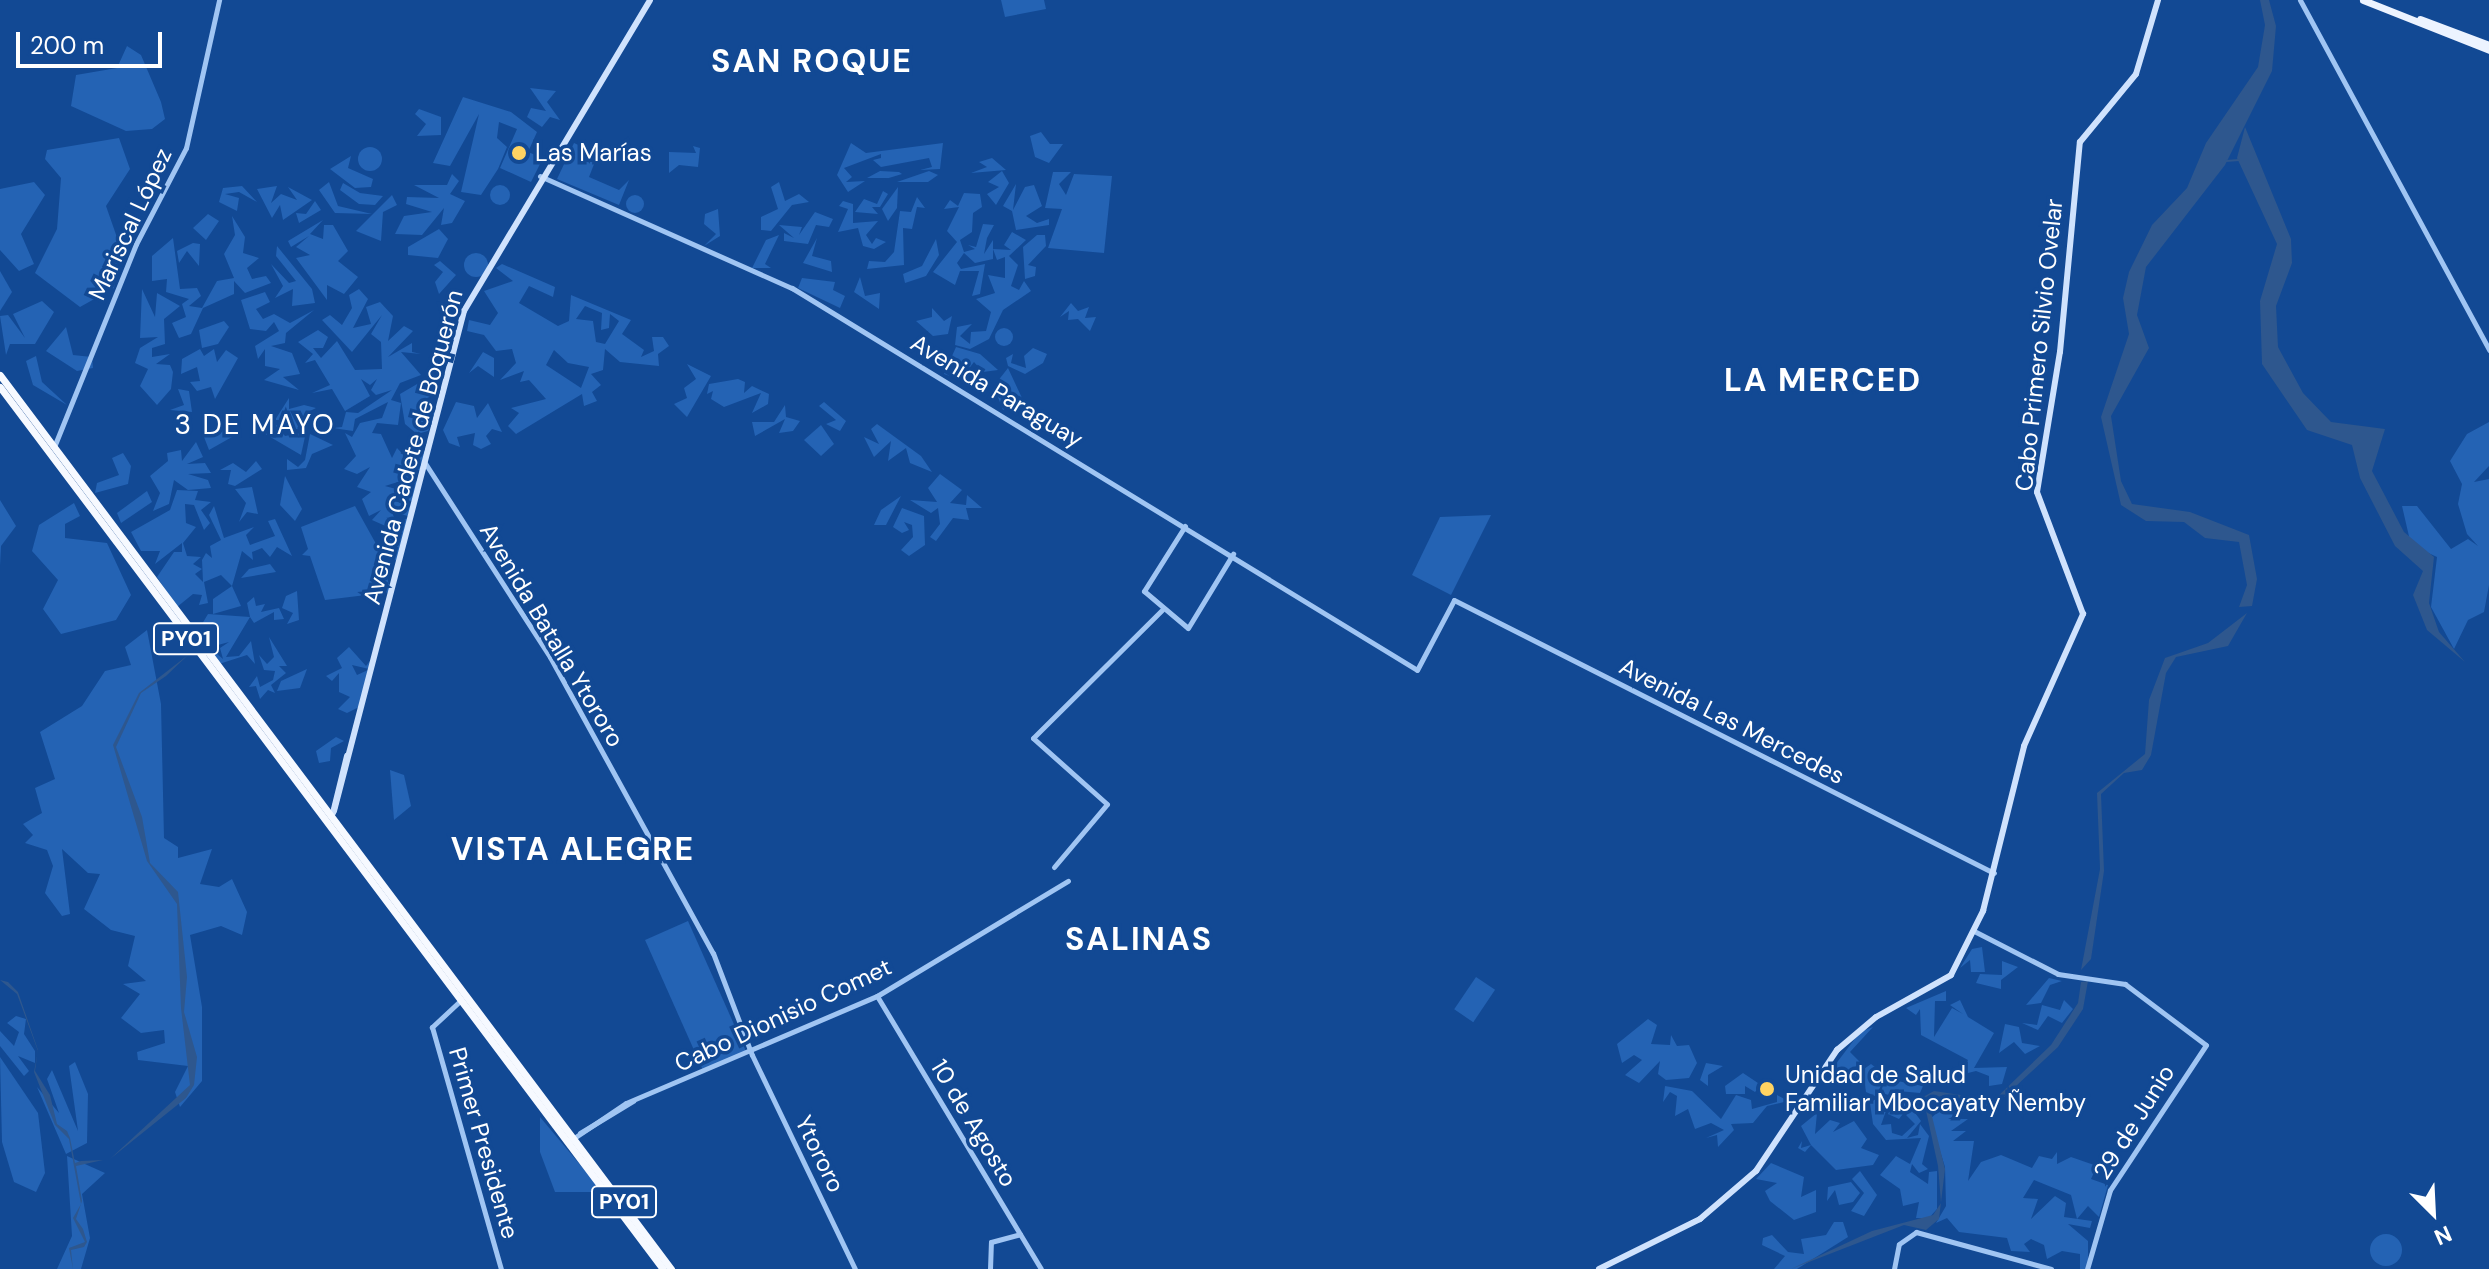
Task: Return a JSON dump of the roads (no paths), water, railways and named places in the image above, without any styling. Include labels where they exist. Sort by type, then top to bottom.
[{"type":"highway","name":"PY01","points":[[0,375],[281,766],[329,818]]},
{"type":"highway","points":[[0,387],[52,451]]},
{"type":"highway","name":"PY01","points":[[52,451],[462,1000],[671,1269]]},
{"type":"highway","name":"PY01","points":[[572,1139],[663,1269]]},
{"type":"main road","name":"Avenida Cadete de Boquerón","points":[[329,818],[471,291],[650,0]]},
{"type":"main road","name":"Cabo Primero Silvio Ovelar","points":[[1599,1269],[1679,1231],[1727,1197],[1791,1127],[1837,1050],[1876,1017],[1945,981],[1974,931],[1995,874],[2024,746],[2083,614],[2037,492],[2060,352],[2080,142],[2136,74],[2158,0]]},
{"type":"main road","points":[[2365,1],[2489,48]]},
{"type":"street","name":"Mariscal López","points":[[52,451],[136,244],[186,148],[219,0]]},
{"type":"street","points":[[2300,0],[2489,350]]},
{"type":"street","name":"Avenida Paraguay","points":[[540,176],[792,288],[1233,554],[1417,670],[1454,600]]},
{"type":"street","name":"Avenida Batalla Ytororo","points":[[425,463],[550,657],[719,966],[752,1055]]},
{"type":"street","points":[[1185,526],[1144,591],[1162,610],[1188,628],[1233,554]]},
{"type":"street","name":"Avenida Las Mercedes","points":[[1454,600],[1995,874]]},
{"type":"street","points":[[1054,867],[1107,804],[1033,738],[1162,610]]},
{"type":"street","name":"Cabo Dionisio Comet","points":[[572,1139],[634,1101],[752,1055],[877,996],[1068,881]]},
{"type":"street","name":"29 de Junio","points":[[1974,931],[2071,976],[2096,976],[2125,984],[2206,1045],[2110,1190],[2087,1269]]},
{"type":"street","name":"10 de Agosto","points":[[877,996],[1041,1269]]},
{"type":"street","name":"Primer Presidente","points":[[462,1000],[432,1027],[501,1269]]},
{"type":"street","name":"Ytororo","points":[[752,1055],[855,1269]]},
{"type":"street","points":[[1894,1269],[1897,1254],[1916,1232],[2051,1269]]},
{"type":"street","points":[[990,1269],[991,1242],[1020,1234]]},
{"type":"waterway","points":[[2226,161],[2239,160]]},
{"type":"place","name":"Las Marías","points":[[519,153]]},
{"type":"place","name":"Unidad de Salud Familiar Mbocayaty Ñemby","points":[[1767,1089]]},
{"type":"district","name":"SAN ROQUE","points":[[812,61]]},
{"type":"district","name":"LA MERCED","points":[[1823,380]]},
{"type":"district","name":"3 DE MAYO","points":[[255,425]]},
{"type":"district","name":"VISTA ALEGRE","points":[[573,849]]},
{"type":"district","name":"SALINAS","points":[[1139,939]]}]
